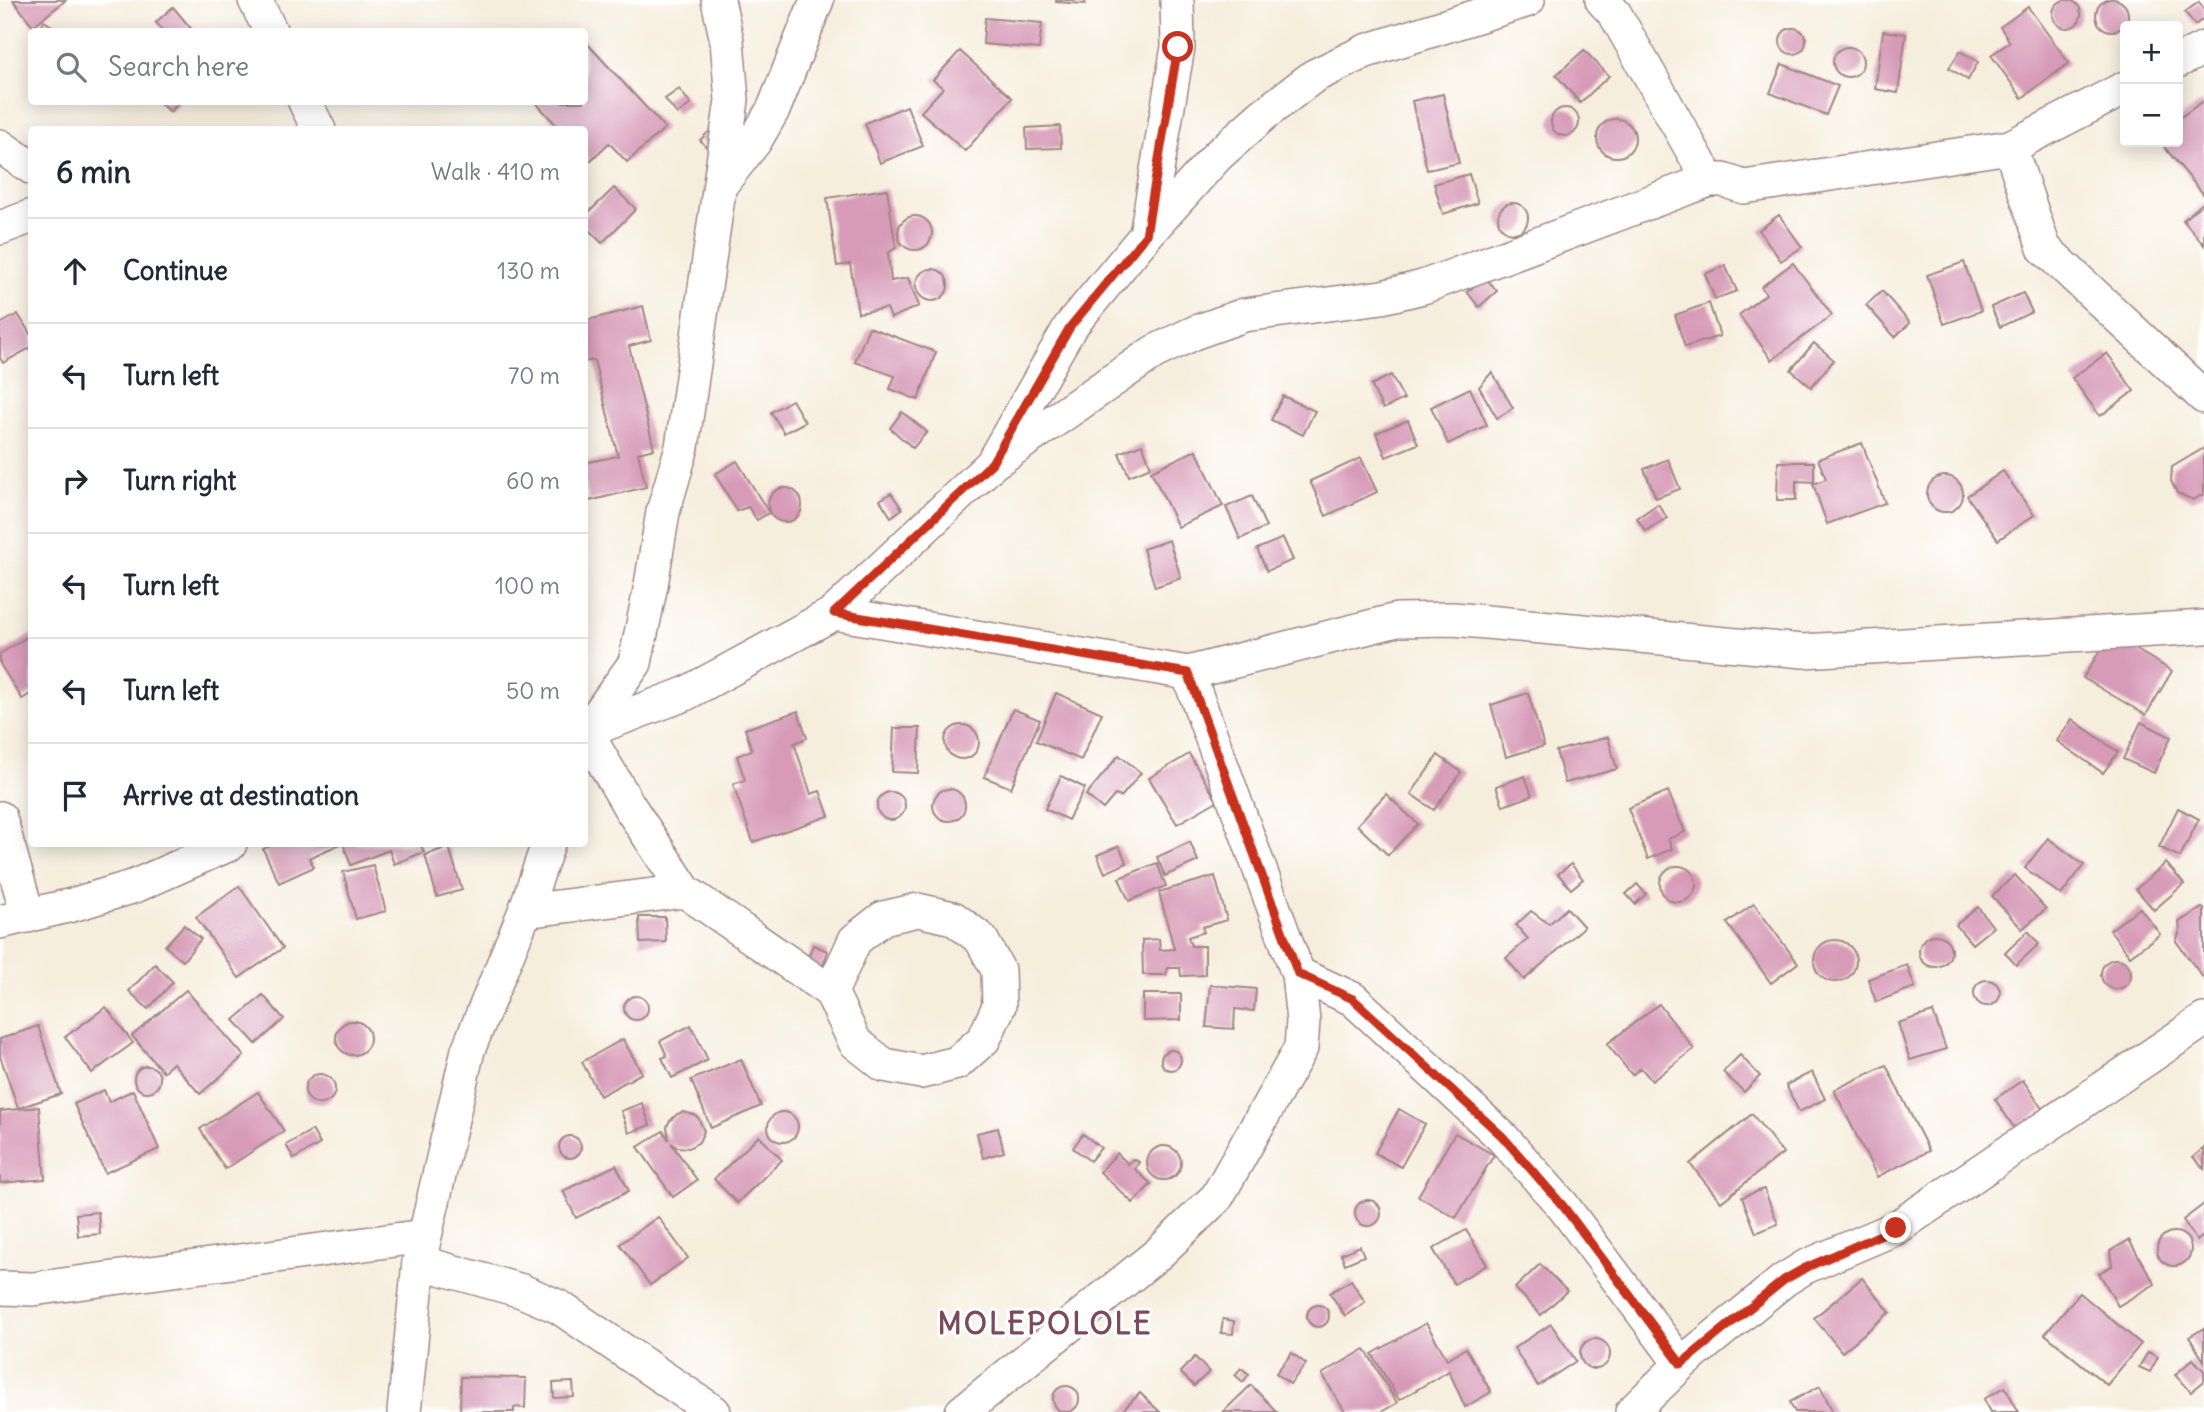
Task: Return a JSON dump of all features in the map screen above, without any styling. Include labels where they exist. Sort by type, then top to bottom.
[{"type":"street","points":[[255,0],[269,28]]},
{"type":"street","points":[[588,728],[635,663],[663,512],[682,447],[732,100],[727,41],[718,0]]},
{"type":"street","points":[[721,184],[755,141],[774,108],[817,0]]},
{"type":"street","points":[[1146,235],[1178,47],[1177,0]]},
{"type":"street","points":[[992,463],[1070,327],[1146,235],[1217,156],[1263,115],[1314,76],[1366,51],[1528,0]]},
{"type":"street","points":[[1602,0],[1615,14],[1709,180]]},
{"type":"street","points":[[2183,58],[2204,48]]},
{"type":"street","points":[[588,731],[685,694],[834,613],[992,463],[1154,352],[1196,332],[1244,316],[1382,297],[1423,287],[1709,180],[1723,180],[1744,187],[2010,146],[2120,91]]},
{"type":"street","points":[[306,105],[317,126]]},
{"type":"street","points":[[0,146],[28,165]]},
{"type":"street","points":[[2010,146],[2044,248],[2204,397]]},
{"type":"street","points":[[0,228],[28,218]]},
{"type":"street","points":[[834,613],[1188,673],[1397,620],[1453,619],[1803,651],[2204,627]]},
{"type":"street","points":[[962,1412],[1159,1254],[1217,1198],[1301,1048],[1303,1021],[1298,974],[1188,673]]},
{"type":"street","points":[[588,737],[628,806],[685,891],[831,992],[855,1042],[884,1065],[921,1072],[957,1063],[984,1039],[999,1006],[998,970],[981,939],[953,918],[918,910],[883,918],[855,940],[831,992]]},
{"type":"street","points":[[0,818],[14,919],[135,886],[223,847]]},
{"type":"street","points":[[404,1412],[422,1249],[468,1050],[525,911],[547,847]]},
{"type":"street","points":[[525,911],[685,891]]},
{"type":"street","points":[[1298,974],[1353,999],[1502,1136],[1563,1206],[1681,1364]]},
{"type":"street","points":[[1632,1412],[1681,1364],[1784,1280],[1896,1228],[2204,1020]]},
{"type":"street","points":[[0,1288],[33,1289],[422,1249],[559,1307],[714,1412]]},
{"type":"building","points":[[2112,-1],[2123,4],[2126,21],[2120,21],[2120,28],[2112,31],[2101,26],[2096,15],[2101,4]]},
{"type":"building","points":[[13,0],[66,0],[33,26]]},
{"type":"building","points":[[1056,0],[1086,0],[1085,4]]},
{"type":"building","points":[[2067,0],[2077,4],[2081,14],[2077,24],[2067,28],[2057,24],[2053,14],[2057,4]]},
{"type":"building","points":[[2199,2],[2204,9],[2204,18],[2195,25],[2185,12]]},
{"type":"building","points":[[173,7],[191,28],[161,28],[156,22]]},
{"type":"building","points":[[2028,7],[2069,63],[2022,98],[1991,55],[2010,42],[2000,27]]},
{"type":"building","points":[[985,18],[1042,23],[1039,49],[983,44]]},
{"type":"building","points":[[44,21],[55,28],[40,28]]},
{"type":"building","points":[[1793,28],[1802,32],[1806,41],[1802,50],[1793,54],[1784,50],[1780,41],[1784,32]]},
{"type":"building","points":[[1883,31],[1906,34],[1898,93],[1875,89]]},
{"type":"building","points":[[588,44],[665,128],[627,162],[609,143],[590,161],[588,126],[557,126],[538,105],[588,105]]},
{"type":"building","points":[[1848,47],[1859,51],[1863,62],[1859,73],[1848,77],[1837,73],[1833,62],[1837,51]]},
{"type":"building","points":[[1584,50],[1609,76],[1580,103],[1556,75]]},
{"type":"building","points":[[960,51],[1012,98],[965,151],[921,112],[943,88],[933,80]]},
{"type":"building","points":[[1960,51],[1978,62],[1968,80],[1949,68]]},
{"type":"building","points":[[1782,64],[1838,86],[1826,115],[1770,93]]},
{"type":"building","points":[[679,89],[691,104],[677,114],[665,99]]},
{"type":"building","points":[[1443,94],[1459,163],[1427,170],[1412,101]]},
{"type":"building","points":[[2202,102],[2204,105],[2204,195],[2164,147],[2183,147],[2183,115]]},
{"type":"building","points":[[162,105],[177,105],[170,112]]},
{"type":"building","points":[[907,106],[923,146],[880,163],[865,123]]},
{"type":"building","points":[[1565,108],[1575,112],[1579,122],[1575,132],[1565,136],[1555,132],[1551,122],[1555,112]]},
{"type":"building","points":[[1616,119],[1629,125],[1635,138],[1629,151],[1616,157],[1603,151],[1597,138],[1603,125]]},
{"type":"building","points":[[717,124],[710,151],[700,140]]},
{"type":"building","points":[[1060,126],[1061,148],[1027,149],[1026,128]]},
{"type":"building","points":[[1469,174],[1478,203],[1443,214],[1434,184]]},
{"type":"building","points":[[614,188],[636,209],[602,243],[588,229],[588,213]]},
{"type":"building","points":[[887,189],[896,248],[888,253],[891,281],[908,278],[919,306],[891,318],[887,308],[858,313],[850,264],[837,266],[827,198]]},
{"type":"building","points":[[2204,202],[2204,245],[2183,220]]},
{"type":"building","points":[[1513,203],[1524,207],[1528,218],[1524,229],[1513,233],[1502,229],[1498,218],[1502,207]]},
{"type":"building","points":[[1779,215],[1802,247],[1781,261],[1759,230]]},
{"type":"building","points":[[915,216],[927,221],[932,233],[927,245],[915,250],[903,245],[898,233],[903,221]]},
{"type":"building","points":[[1964,262],[1981,311],[1944,324],[1927,275]]},
{"type":"building","points":[[1793,263],[1832,315],[1772,360],[1739,315],[1766,294],[1761,287]]},
{"type":"building","points":[[1725,265],[1737,291],[1715,299],[1705,274]]},
{"type":"building","points":[[932,269],[943,274],[948,285],[943,296],[932,301],[921,296],[916,285],[921,274]]},
{"type":"building","points":[[1485,277],[1497,291],[1479,307],[1467,292]]},
{"type":"building","points":[[1882,291],[1910,323],[1895,337],[1866,305]]},
{"type":"building","points":[[2023,293],[2032,312],[2000,327],[1991,307]]},
{"type":"building","points":[[1709,303],[1720,336],[1685,347],[1675,315]]},
{"type":"building","points":[[643,306],[651,340],[629,346],[654,449],[638,453],[646,487],[589,501],[588,462],[618,456],[594,360],[588,361],[588,320]]},
{"type":"building","points":[[18,314],[28,330],[28,349],[3,363],[0,358],[0,324]]},
{"type":"building","points":[[869,327],[936,352],[918,400],[890,389],[895,376],[855,362]]},
{"type":"building","points":[[1814,343],[1834,360],[1811,387],[1791,370]]},
{"type":"building","points":[[2107,353],[2134,391],[2100,416],[2072,378]]},
{"type":"building","points":[[1492,372],[1513,408],[1497,418],[1479,387]]},
{"type":"building","points":[[1391,375],[1404,399],[1383,409],[1371,385]]},
{"type":"building","points":[[1470,388],[1487,425],[1448,444],[1431,407]]},
{"type":"building","points":[[1283,396],[1315,411],[1303,435],[1271,420]]},
{"type":"building","points":[[792,400],[805,422],[784,433],[771,412]]},
{"type":"building","points":[[902,412],[927,432],[913,448],[890,428]]},
{"type":"building","points":[[1408,420],[1418,444],[1386,457],[1376,433]]},
{"type":"building","points":[[1862,443],[1885,503],[1827,524],[1813,484],[1826,479],[1818,459]]},
{"type":"building","points":[[1142,444],[1151,467],[1129,476],[1119,453]]},
{"type":"building","points":[[2204,448],[2204,494],[2193,500],[2177,493],[2171,481],[2172,467]]},
{"type":"building","points":[[1196,450],[1223,506],[1178,527],[1151,471]]},
{"type":"building","points":[[1361,458],[1377,492],[1326,516],[1310,481]]},
{"type":"building","points":[[1668,459],[1680,489],[1656,498],[1644,469]]},
{"type":"building","points":[[737,461],[769,513],[757,520],[748,507],[737,511],[715,474]]},
{"type":"building","points":[[1778,462],[1814,462],[1814,482],[1796,481],[1796,500],[1777,500]]},
{"type":"building","points":[[2003,471],[2034,515],[1998,540],[1967,496]]},
{"type":"building","points":[[1945,476],[1957,482],[1963,494],[1957,506],[1945,512],[1933,506],[1927,494],[1933,482]]},
{"type":"building","points":[[785,488],[797,493],[802,505],[797,517],[785,522],[773,517],[768,505],[773,493]]},
{"type":"building","points":[[891,493],[902,509],[891,517],[880,500]]},
{"type":"building","points":[[1252,496],[1266,527],[1240,539],[1226,507]]},
{"type":"building","points":[[1658,504],[1667,518],[1645,531],[1637,518]]},
{"type":"building","points":[[1283,538],[1293,560],[1267,571],[1257,549]]},
{"type":"building","points":[[1169,540],[1181,578],[1155,587],[1143,549]]},
{"type":"building","points":[[2110,634],[2172,671],[2146,715],[2083,678]]},
{"type":"building","points":[[28,636],[28,695],[22,699],[0,664],[0,654]]},
{"type":"building","points":[[1056,693],[1102,713],[1081,760],[1036,741]]},
{"type":"building","points":[[1528,693],[1544,746],[1506,757],[1491,705]]},
{"type":"building","points":[[1013,709],[1040,720],[1011,788],[984,777]]},
{"type":"building","points":[[798,711],[807,738],[794,743],[811,794],[820,791],[829,816],[753,842],[733,784],[745,780],[737,756],[752,750],[745,729]]},
{"type":"building","points":[[2072,719],[2118,752],[2103,773],[2057,741]]},
{"type":"building","points":[[2141,722],[2171,737],[2154,773],[2123,759]]},
{"type":"building","points":[[962,725],[974,730],[979,742],[974,754],[962,759],[950,754],[945,742],[950,730]]},
{"type":"building","points":[[894,728],[920,728],[918,773],[892,772]]},
{"type":"building","points":[[1608,737],[1617,769],[1565,783],[1556,751]]},
{"type":"building","points":[[1189,754],[1217,801],[1177,824],[1149,778]]},
{"type":"building","points":[[1119,755],[1141,773],[1121,797],[1115,795],[1103,809],[1086,795]]},
{"type":"building","points":[[1438,755],[1461,772],[1434,810],[1411,794]]},
{"type":"building","points":[[1061,776],[1085,788],[1068,820],[1045,809]]},
{"type":"building","points":[[1525,776],[1532,796],[1503,806],[1496,786]]},
{"type":"building","points":[[949,789],[960,794],[965,805],[960,816],[949,821],[938,816],[933,805],[938,794]]},
{"type":"building","points":[[1668,791],[1685,832],[1668,839],[1672,849],[1648,859],[1628,808]]},
{"type":"building","points":[[891,792],[901,796],[905,806],[901,816],[891,820],[881,816],[877,806],[881,796]]},
{"type":"building","points":[[1386,794],[1418,824],[1388,855],[1357,825]]},
{"type":"building","points":[[2178,808],[2199,819],[2180,857],[2159,847]]},
{"type":"building","points":[[2048,838],[2084,865],[2061,895],[2025,868]]},
{"type":"building","points":[[1190,842],[1198,861],[1165,876],[1157,857]]},
{"type":"building","points":[[1119,846],[1127,863],[1105,873],[1097,855]]},
{"type":"building","points":[[333,847],[309,858],[314,867],[279,883],[263,849]]},
{"type":"building","points":[[344,847],[422,847],[424,852],[394,864],[389,850],[351,865]]},
{"type":"building","points":[[449,847],[462,890],[437,897],[425,855]]},
{"type":"building","points":[[1157,863],[1166,886],[1129,901],[1119,878]]},
{"type":"building","points":[[2166,863],[2184,884],[2154,910],[2136,889]]},
{"type":"building","points":[[1571,864],[1583,879],[1571,889],[1558,874]]},
{"type":"building","points":[[373,865],[386,911],[356,919],[343,872]]},
{"type":"building","points":[[1678,866],[1691,871],[1696,884],[1691,897],[1678,902],[1665,897],[1660,884],[1665,871]]},
{"type":"building","points":[[2015,875],[2046,909],[2022,929],[1992,896]]},
{"type":"building","points":[[1215,876],[1227,920],[1202,927],[1204,932],[1188,937],[1191,946],[1205,946],[1205,975],[1181,976],[1180,968],[1168,968],[1166,975],[1143,975],[1142,940],[1159,939],[1160,950],[1174,949],[1159,892]]},
{"type":"building","points":[[1637,884],[1646,894],[1635,904],[1626,894]]},
{"type":"building","points":[[239,886],[283,948],[239,978],[196,917]]},
{"type":"building","points":[[1754,904],[1798,963],[1771,983],[1727,923]]},
{"type":"building","points":[[1978,907],[1993,927],[1972,944],[1956,925]]},
{"type":"building","points":[[1567,908],[1584,927],[1524,980],[1506,958],[1528,939],[1516,925],[1531,911],[1549,924]]},
{"type":"building","points":[[2140,908],[2160,934],[2130,956],[2110,930]]},
{"type":"building","points":[[2202,908],[2204,979],[2176,941],[2180,931],[2179,922]]},
{"type":"building","points":[[639,917],[665,917],[666,942],[640,943]]},
{"type":"building","points":[[184,925],[201,939],[183,961],[165,946]]},
{"type":"building","points":[[2028,931],[2039,944],[2016,965],[2005,953]]},
{"type":"building","points":[[1935,935],[1947,939],[1951,951],[1947,963],[1935,967],[1923,963],[1919,951],[1923,939]]},
{"type":"building","points":[[1835,940],[1850,946],[1856,961],[1850,976],[1835,982],[1820,976],[1814,961],[1820,946]]},
{"type":"building","points":[[813,945],[828,951],[821,971],[805,965]]},
{"type":"building","points":[[2116,959],[2127,963],[2131,974],[2127,985],[2116,989],[2105,985],[2101,974],[2105,963]]},
{"type":"building","points":[[155,964],[173,982],[148,1009],[129,991]]},
{"type":"building","points":[[1907,965],[1915,987],[1876,1002],[1868,979]]},
{"type":"building","points":[[1987,980],[1996,984],[2000,993],[1996,1002],[1987,1006],[1978,1002],[1974,993],[1978,984]]},
{"type":"building","points":[[1210,985],[1256,989],[1254,1011],[1235,1009],[1234,1029],[1206,1027]]},
{"type":"building","points":[[186,990],[244,1056],[200,1094],[173,1063],[163,1072],[132,1036]]},
{"type":"building","points":[[1143,994],[1181,994],[1181,1020],[1143,1021]]},
{"type":"building","points":[[263,995],[284,1019],[256,1044],[234,1020]]},
{"type":"building","points":[[631,996],[641,996],[648,1003],[648,1013],[641,1020],[631,1020],[624,1013],[624,1003]]},
{"type":"building","points":[[1659,1004],[1694,1049],[1652,1081],[1641,1068],[1632,1075],[1607,1044]]},
{"type":"building","points":[[106,1007],[133,1043],[92,1073],[65,1037]]},
{"type":"building","points":[[1933,1012],[1946,1049],[1910,1060],[1898,1023]]},
{"type":"building","points":[[353,1021],[365,1026],[370,1038],[365,1050],[353,1055],[341,1050],[336,1038],[341,1026]]},
{"type":"building","points":[[691,1025],[708,1060],[672,1078],[662,1058],[667,1056],[660,1041]]},
{"type":"building","points":[[38,1026],[61,1094],[18,1108],[0,1056],[0,1039]]},
{"type":"building","points":[[623,1039],[642,1073],[600,1096],[582,1062]]},
{"type":"building","points":[[1171,1050],[1178,1053],[1181,1060],[1178,1067],[1171,1070],[1164,1067],[1161,1060],[1164,1053]]},
{"type":"building","points":[[1740,1055],[1760,1076],[1744,1092],[1723,1072]]},
{"type":"building","points":[[741,1059],[761,1106],[711,1128],[691,1080]]},
{"type":"building","points":[[1886,1065],[1929,1151],[1877,1177],[1834,1090]]},
{"type":"building","points":[[147,1066],[157,1069],[160,1079],[157,1089],[147,1092],[137,1089],[134,1079],[137,1069]]},
{"type":"building","points":[[1812,1072],[1825,1099],[1799,1112],[1786,1085]]},
{"type":"building","points":[[320,1074],[331,1078],[335,1089],[331,1100],[320,1104],[309,1100],[305,1089],[309,1078]]},
{"type":"building","points":[[2023,1080],[2043,1110],[2015,1129],[1995,1099]]},
{"type":"building","points":[[104,1090],[109,1102],[133,1090],[159,1149],[105,1173],[74,1104]]},
{"type":"building","points":[[258,1092],[284,1131],[225,1169],[200,1129]]},
{"type":"building","points":[[642,1103],[650,1125],[629,1133],[621,1111]]},
{"type":"building","points":[[39,1107],[45,1179],[0,1183],[0,1111]]},
{"type":"building","points":[[1399,1109],[1425,1124],[1401,1167],[1375,1153]]},
{"type":"building","points":[[683,1112],[695,1115],[704,1131],[699,1142],[689,1148],[677,1147],[671,1143],[697,1180],[673,1197],[638,1147],[663,1131],[669,1140],[669,1122]]},
{"type":"building","points":[[783,1112],[794,1116],[798,1127],[794,1138],[783,1142],[772,1138],[768,1127],[772,1116]]},
{"type":"building","points":[[1752,1114],[1783,1153],[1721,1202],[1690,1164]]},
{"type":"building","points":[[998,1128],[1004,1152],[983,1158],[977,1133]]},
{"type":"building","points":[[312,1130],[320,1144],[294,1159],[286,1145]]},
{"type":"building","points":[[1455,1133],[1494,1155],[1456,1218],[1418,1196]]},
{"type":"building","points":[[1083,1134],[1101,1148],[1090,1161],[1073,1148]]},
{"type":"building","points":[[570,1136],[578,1139],[581,1147],[578,1155],[570,1158],[562,1155],[559,1147],[562,1139]]},
{"type":"building","points":[[759,1136],[782,1160],[737,1203],[714,1179]]},
{"type":"building","points":[[1164,1146],[1176,1151],[1181,1163],[1176,1175],[1164,1180],[1152,1175],[1147,1163],[1152,1151]]},
{"type":"building","points":[[2204,1148],[2204,1169],[2193,1157]]},
{"type":"building","points":[[1117,1153],[1128,1164],[1133,1159],[1139,1162],[1135,1169],[1151,1184],[1133,1203],[1100,1172]]},
{"type":"building","points":[[616,1165],[629,1191],[576,1218],[563,1191]]},
{"type":"building","points":[[1764,1189],[1778,1224],[1756,1233],[1742,1197]]},
{"type":"building","points":[[1368,1200],[1377,1204],[1381,1213],[1377,1222],[1368,1226],[1359,1222],[1355,1213],[1359,1204]]},
{"type":"building","points":[[2204,1204],[2204,1235],[2197,1241],[2183,1220]]},
{"type":"building","points":[[98,1212],[100,1234],[78,1236],[76,1214]]},
{"type":"building","points":[[658,1217],[688,1258],[650,1285],[620,1244]]},
{"type":"building","points":[[1466,1230],[1487,1265],[1454,1284],[1433,1249]]},
{"type":"building","points":[[2174,1232],[2186,1237],[2191,1249],[2186,1261],[2174,1266],[2162,1261],[2157,1249],[2162,1237]]},
{"type":"building","points":[[2129,1240],[2155,1284],[2118,1306],[2099,1273],[2112,1266],[2110,1251]]},
{"type":"building","points":[[1360,1246],[1364,1256],[1345,1264],[1341,1254]]},
{"type":"building","points":[[1540,1264],[1567,1291],[1541,1315],[1515,1288]]},
{"type":"building","points":[[1862,1278],[1890,1312],[1842,1352],[1814,1318]]},
{"type":"building","points":[[1351,1280],[1365,1302],[1345,1316],[1330,1293]]},
{"type":"building","points":[[2080,1293],[2141,1344],[2107,1385],[2045,1334]]},
{"type":"building","points":[[1318,1305],[1326,1308],[1329,1316],[1326,1324],[1318,1327],[1310,1324],[1307,1316],[1310,1308]]},
{"type":"building","points":[[1223,1319],[1234,1321],[1233,1334],[1221,1333]]},
{"type":"building","points":[[1426,1323],[1447,1359],[1466,1348],[1491,1392],[1465,1407],[1449,1371],[1399,1400],[1372,1354]]},
{"type":"building","points":[[1551,1324],[1576,1361],[1538,1386],[1514,1348]]},
{"type":"building","points":[[2204,1328],[2204,1361],[2189,1337]]},
{"type":"building","points":[[1595,1339],[1606,1343],[1610,1354],[1606,1365],[1595,1369],[1584,1365],[1580,1354],[1584,1343]]},
{"type":"building","points":[[1365,1349],[1397,1403],[1381,1412],[1345,1412],[1322,1374]]},
{"type":"building","points":[[2148,1352],[2158,1357],[2150,1372],[2139,1367]]},
{"type":"building","points":[[1292,1353],[1306,1364],[1290,1384],[1276,1373]]},
{"type":"building","points":[[1195,1357],[1209,1372],[1194,1386],[1180,1372]]},
{"type":"building","points":[[2193,1359],[2204,1371],[2204,1381],[2191,1392],[2175,1375]]},
{"type":"building","points":[[1241,1368],[1249,1374],[1243,1382],[1235,1375]]},
{"type":"building","points":[[461,1377],[526,1378],[525,1408],[514,1407],[514,1412],[460,1412]]},
{"type":"building","points":[[573,1382],[574,1397],[554,1398],[553,1383]]},
{"type":"building","points":[[1251,1385],[1277,1412],[1223,1412]]},
{"type":"building","points":[[1066,1386],[1075,1390],[1079,1399],[1075,1408],[1066,1412],[1057,1408],[1053,1399],[1057,1390]]},
{"type":"building","points":[[1820,1386],[1833,1412],[1795,1412],[1790,1402]]},
{"type":"building","points":[[2005,1387],[2019,1412],[1991,1412],[1984,1399]]},
{"type":"building","points":[[1140,1393],[1160,1412],[1121,1412]]},
{"type":"district","name":"MOLEPOLOLE","points":[[1045,1324]]},
{"type":"route","points":[[1178,47],[1146,235],[1070,327],[992,463],[834,613],[1188,673],[1298,974],[1353,999],[1502,1136],[1563,1206],[1681,1364],[1784,1280],[1896,1228]]}]
